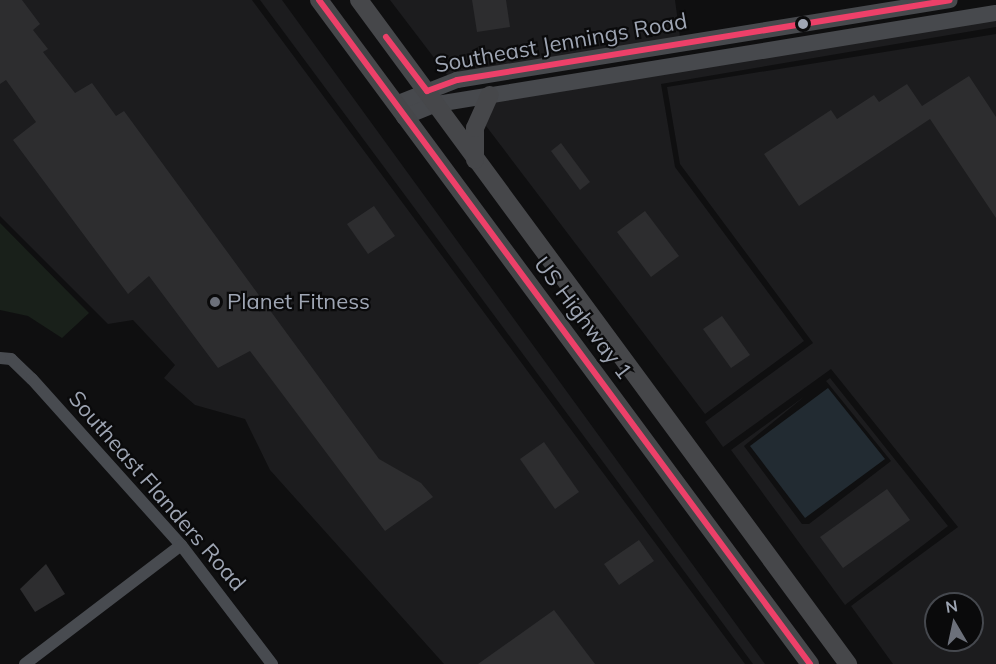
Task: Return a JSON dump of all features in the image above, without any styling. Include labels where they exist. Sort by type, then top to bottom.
[{"type":"main road","name":"US Highway 1","points":[[319,0],[810,664]]},
{"type":"main road","name":"US Highway 1","points":[[359,0],[848,664]]},
{"type":"main road","points":[[475,160],[475,128],[490,95]]},
{"type":"street","name":"Southeast Jennings Road","points":[[400,111],[432,98],[457,80],[950,0]]},
{"type":"street","name":"Southeast Jennings Road","points":[[432,98],[490,95],[996,13]]},
{"type":"street","name":"Southeast Flanders Road","points":[[0,358],[11,359],[32,379],[181,545],[272,664]]},
{"type":"street","points":[[25,664],[181,545]]},
{"type":"shaded area","points":[[0,0],[252,0],[745,664],[444,664],[270,470],[245,419],[195,405],[164,378],[175,365],[133,320],[108,324],[0,216]]},
{"type":"shaded area","points":[[260,0],[282,0],[765,664],[753,664]]},
{"type":"shaded area","points":[[390,0],[675,0],[680,37],[448,76]]},
{"type":"shaded area","points":[[996,20],[996,27],[661,84],[675,167],[804,341],[705,414],[483,122],[494,102]]},
{"type":"shaded area","points":[[996,34],[996,664],[893,664],[851,606],[958,527],[831,369],[723,447],[705,422],[813,343],[680,164],[667,87]]},
{"type":"shaded area","points":[[0,223],[89,313],[62,338],[28,316],[0,310]]},
{"type":"shaded area","points":[[830,378],[948,526],[845,605],[731,450],[805,396],[744,446],[802,524],[809,524],[891,461],[826,381]]},
{"type":"shaded area","points":[[828,388],[885,459],[805,518],[750,446]]},
{"type":"building","points":[[0,0],[22,0],[40,24],[33,30],[48,49],[43,52],[75,93],[92,83],[116,116],[124,111],[379,459],[421,483],[433,497],[385,531],[250,351],[218,368],[149,276],[128,294],[13,140],[36,122],[6,80],[0,84]]},
{"type":"building","points":[[472,0],[506,0],[510,27],[477,32]]},
{"type":"building","points":[[969,76],[996,117],[996,218],[930,119],[799,206],[764,154],[831,110],[837,119],[874,95],[879,102],[907,84],[922,106]]},
{"type":"building","points":[[561,143],[590,182],[580,190],[551,151]]},
{"type":"building","points":[[374,206],[395,236],[368,254],[347,224]]},
{"type":"building","points":[[645,211],[679,256],[651,277],[617,232]]},
{"type":"building","points":[[722,316],[750,355],[731,368],[703,329]]},
{"type":"building","points":[[544,442],[579,492],[555,509],[520,459]]},
{"type":"building","points":[[887,489],[910,520],[843,568],[820,537]]},
{"type":"building","points":[[639,540],[654,561],[619,585],[604,564]]},
{"type":"building","points":[[46,564],[65,594],[35,612],[20,589]]},
{"type":"building","points":[[554,610],[595,664],[478,664]]},
{"type":"transit line","name":"1","points":[[319,0],[810,664]]},
{"type":"transit line","name":"1","points":[[386,37],[427,91],[457,80],[950,0]]},
{"type":"place","name":"Planet Fitness","points":[[215,302]]}]
